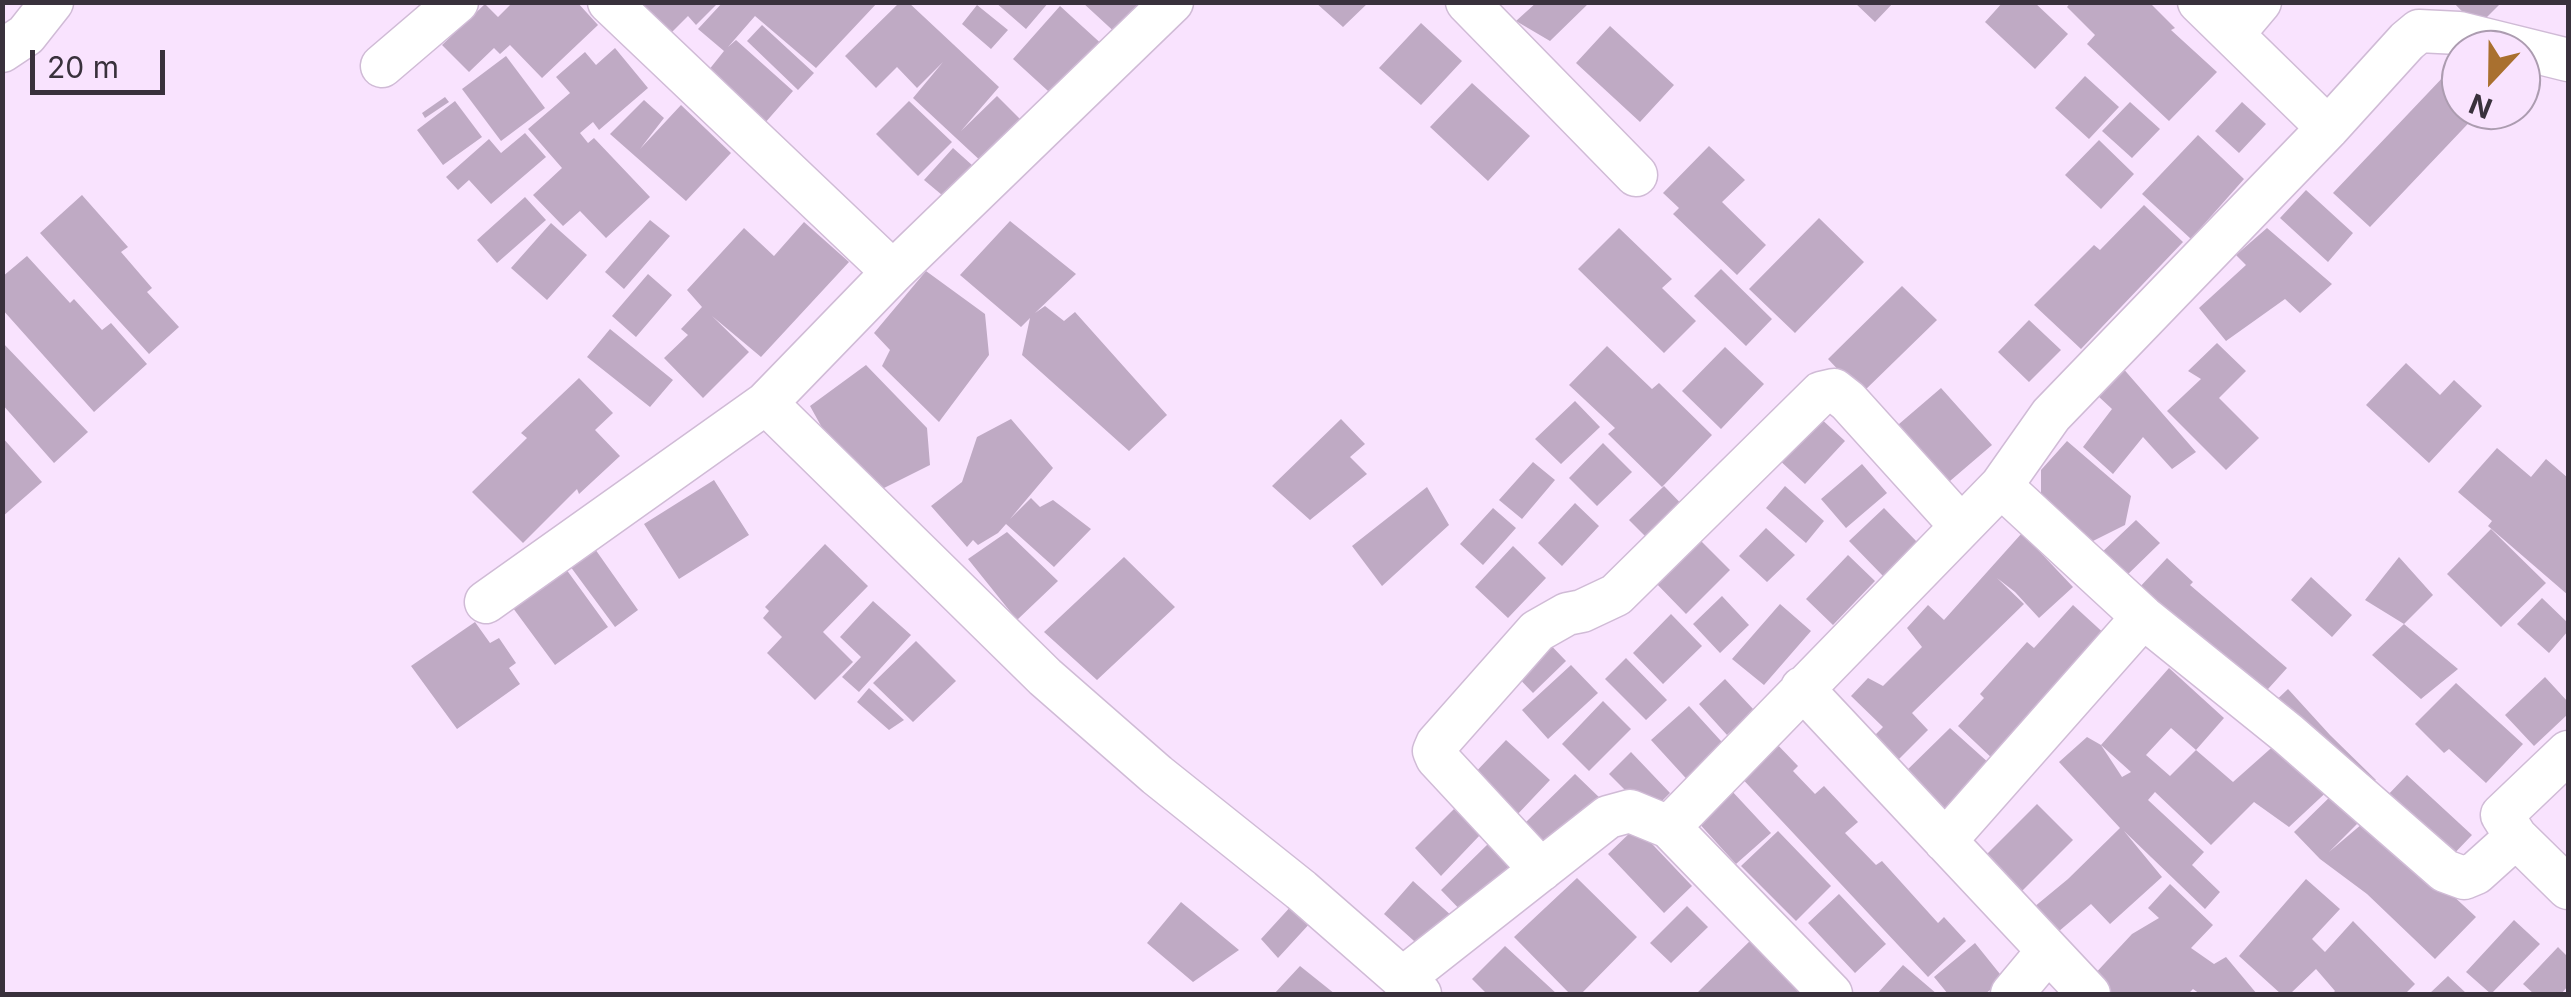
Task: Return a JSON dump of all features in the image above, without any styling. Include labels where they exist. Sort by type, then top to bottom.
[{"type":"street","points":[[2,51],[26,35],[52,2]]},
{"type":"street","points":[[382,66],[457,2]]},
{"type":"street","points":[[608,2],[892,272]]},
{"type":"street","points":[[486,602],[766,402],[892,272],[1172,2]]},
{"type":"street","points":[[1467,2],[1636,175]]},
{"type":"street","points":[[2199,2],[2246,18],[2328,128]]},
{"type":"street","points":[[1669,827],[2001,486],[2051,415],[2328,128],[2406,17],[2568,60]]},
{"type":"street","points":[[1541,870],[1437,758],[1437,744],[1537,631],[1567,614],[1616,596],[1821,393],[1834,390],[1848,401],[1962,526]]},
{"type":"street","points":[[766,402],[922,552],[1045,678],[1411,986],[1541,870],[1608,817],[1630,812],[1669,827],[1830,994]]},
{"type":"street","points":[[2001,486],[2143,617],[2287,733],[2445,872],[2464,878],[2476,873],[2516,836]]},
{"type":"street","points":[[1944,841],[2143,617]]},
{"type":"street","points":[[1802,688],[2089,994]]},
{"type":"street","points":[[2568,752],[2502,815],[2516,836],[2568,888]]},
{"type":"street","points":[[2012,994],[2047,952]]},
{"type":"building","points":[[513,2],[577,2],[598,25],[542,78],[510,45],[500,54],[494,48],[469,72],[442,45],[485,4],[498,17]]},
{"type":"building","points":[[637,2],[719,2],[696,25],[688,16],[669,35]]},
{"type":"building","points":[[723,2],[878,2],[816,68],[755,16],[728,47],[736,40],[793,91],[757,132],[700,81],[724,51],[698,29]]},
{"type":"building","points":[[900,2],[908,2],[999,87],[961,131],[997,96],[1024,123],[984,164],[913,98],[943,62],[917,88],[897,67],[876,88],[845,56]]},
{"type":"building","points":[[995,2],[1049,2],[1026,29]]},
{"type":"building","points":[[1082,2],[1156,2],[1120,37]]},
{"type":"building","points":[[1315,2],[1369,2],[1343,27]]},
{"type":"building","points":[[1537,2],[1590,2],[1550,41],[1516,21]]},
{"type":"building","points":[[1854,2],[1894,2],[1875,22]]},
{"type":"building","points":[[2003,2],[2034,2],[2068,34],[2035,69],[1985,22]]},
{"type":"building","points":[[2071,2],[2149,2],[2175,28],[2171,30],[2217,72],[2169,121],[2087,44],[2095,35],[2067,7]]},
{"type":"building","points":[[2453,2],[2502,2],[2477,27]]},
{"type":"building","points":[[977,5],[1008,30],[991,49],[962,24]]},
{"type":"building","points":[[1060,6],[1106,48],[1059,101],[1013,59]]},
{"type":"building","points":[[1421,23],[1462,61],[1421,105],[1379,68]]},
{"type":"building","points":[[762,25],[814,73],[798,90],[747,41]]},
{"type":"building","points":[[1610,26],[1674,85],[1640,122],[1576,63]]},
{"type":"building","points":[[615,48],[648,88],[599,130],[593,122],[580,133],[588,143],[594,138],[650,197],[606,238],[580,211],[563,226],[533,195],[562,168],[528,129],[570,93],[556,77],[585,52],[596,65]]},
{"type":"building","points":[[506,56],[545,108],[501,141],[462,89]]},
{"type":"building","points":[[2085,76],[2119,107],[2089,139],[2055,108]]},
{"type":"building","points":[[2441,79],[2441,130],[2462,130],[2370,227],[2333,193]]},
{"type":"building","points":[[1472,83],[1530,136],[1488,181],[1430,127]]},
{"type":"building","points":[[445,97],[449,102],[425,118],[422,113]]},
{"type":"building","points":[[644,100],[664,118],[640,149],[681,105],[731,153],[686,201],[610,134]]},
{"type":"building","points":[[455,101],[482,137],[443,165],[417,130]]},
{"type":"building","points":[[909,101],[952,142],[918,176],[876,134]]},
{"type":"building","points":[[2130,102],[2160,129],[2132,158],[2102,131]]},
{"type":"building","points":[[2242,102],[2266,124],[2239,153],[2215,131]]},
{"type":"building","points":[[525,133],[546,157],[491,204],[469,180],[458,190],[446,177],[489,139],[501,153]]},
{"type":"building","points":[[2198,135],[2244,179],[2191,239],[2142,194]]},
{"type":"building","points":[[2099,140],[2134,174],[2101,209],[2065,175]]},
{"type":"building","points":[[1709,146],[1745,180],[1722,202],[1766,245],[1737,275],[1673,214],[1679,208],[1663,193]]},
{"type":"building","points":[[953,148],[982,174],[954,205],[924,180]]},
{"type":"building","points":[[2306,190],[2353,233],[2328,262],[2280,218]]},
{"type":"building","points":[[82,195],[128,247],[121,252],[152,288],[147,292],[179,327],[149,354],[40,233]]},
{"type":"building","points":[[525,197],[546,220],[497,263],[477,240]]},
{"type":"building","points":[[2144,205],[2183,242],[2081,349],[2034,305],[2094,245],[2100,250]]},
{"type":"building","points":[[1819,218],[1864,262],[1795,333],[1749,289]]},
{"type":"building","points":[[650,220],[670,236],[624,289],[605,272]]},
{"type":"building","points":[[1010,221],[1076,274],[1035,313],[1045,306],[1064,321],[1075,312],[1167,415],[1129,451],[1022,355],[1030,318],[1021,327],[960,275]]},
{"type":"building","points":[[804,222],[849,262],[761,357],[712,316],[749,352],[703,398],[664,358],[688,335],[681,329],[702,307],[687,290],[744,228],[774,256]]},
{"type":"building","points":[[551,223],[587,255],[547,300],[511,268]]},
{"type":"building","points":[[1619,228],[1672,279],[1662,288],[1696,321],[1664,353],[1578,269]]},
{"type":"building","points":[[2267,228],[2332,284],[2300,313],[2285,299],[2226,341],[2199,308],[2246,265],[2236,255]]},
{"type":"building","points":[[27,256],[70,303],[74,299],[102,330],[111,323],[147,364],[94,412],[2,309],[2,277]]},
{"type":"building","points":[[1721,269],[1772,319],[1746,346],[1694,296]]},
{"type":"building","points":[[926,271],[985,314],[989,355],[939,422],[882,366],[890,350],[874,333]]},
{"type":"building","points":[[648,274],[672,295],[636,337],[612,316]]},
{"type":"building","points":[[1902,286],[1937,320],[1861,394],[1828,359]]},
{"type":"building","points":[[2029,320],[2061,350],[2029,382],[1998,352]]},
{"type":"building","points":[[610,329],[673,380],[650,407],[587,357]]},
{"type":"building","points":[[2,342],[88,432],[54,463],[2,404]]},
{"type":"building","points":[[2217,343],[2246,371],[2219,398],[2259,438],[2226,470],[2167,411],[2201,379],[2188,371]]},
{"type":"building","points":[[1607,346],[1652,389],[1659,383],[1712,435],[1662,487],[1608,434],[1615,428],[1569,385]]},
{"type":"building","points":[[1725,347],[1764,384],[1721,429],[1682,391]]},
{"type":"building","points":[[2406,363],[2440,395],[2454,380],[2482,406],[2429,463],[2366,405]]},
{"type":"building","points":[[866,365],[927,428],[930,465],[876,492],[836,453],[810,406]]},
{"type":"building","points":[[2121,366],[2196,452],[2172,469],[2143,437],[2113,474],[2083,447],[2112,409],[2098,396]]},
{"type":"building","points":[[579,378],[613,413],[595,430],[620,456],[579,494],[577,489],[523,543],[472,492],[527,438],[521,433]]},
{"type":"building","points":[[1941,388],[1992,445],[1943,487],[1892,430]]},
{"type":"building","points":[[1575,401],[1600,427],[1561,464],[1535,439]]},
{"type":"building","points":[[1817,415],[1845,441],[1805,484],[1776,457]]},
{"type":"building","points":[[1011,419],[1053,468],[1010,519],[1031,498],[1040,507],[1053,500],[1091,529],[1054,567],[1006,524],[978,545],[973,540],[967,547],[931,506],[962,482],[977,437]]},
{"type":"building","points":[[1341,419],[1365,444],[1350,457],[1367,474],[1310,520],[1272,486]]},
{"type":"building","points":[[2,437],[42,482],[2,517]]},
{"type":"building","points":[[2067,441],[2131,496],[2125,525],[2087,544],[2041,498],[2041,470]]},
{"type":"building","points":[[1603,443],[1632,472],[1597,506],[1569,478]]},
{"type":"building","points":[[2497,448],[2531,477],[2546,459],[2568,478],[2568,595],[2488,526],[2492,521],[2458,492]]},
{"type":"building","points":[[1533,462],[1555,480],[1522,519],[1499,500]]},
{"type":"building","points":[[1862,464],[1887,493],[1846,528],[1821,499]]},
{"type":"building","points":[[714,480],[749,535],[679,579],[644,524]]},
{"type":"building","points":[[1664,486],[1694,517],[1659,550],[1629,520]]},
{"type":"building","points":[[1785,486],[1824,521],[1806,543],[1766,508]]},
{"type":"building","points":[[1427,487],[1449,525],[1382,586],[1352,546]]},
{"type":"building","points":[[1575,503],[1599,526],[1562,566],[1538,543]]},
{"type":"building","points":[[1493,508],[1516,528],[1483,565],[1460,544]]},
{"type":"building","points":[[1884,508],[1918,543],[1883,576],[1849,541]]},
{"type":"building","points":[[2136,520],[2160,543],[2122,580],[2099,555]]},
{"type":"building","points":[[1766,528],[1795,555],[1767,582],[1739,556]]},
{"type":"building","points":[[2491,529],[2546,583],[2501,627],[2447,574]]},
{"type":"building","points":[[1007,532],[1058,581],[1017,620],[968,559]]},
{"type":"building","points":[[2022,533],[2073,587],[2039,618],[1997,578],[2024,604],[1912,713],[1928,730],[1894,764],[1870,740],[1883,727],[1851,696],[1868,678],[1883,686],[1922,647],[1907,628],[1928,605],[1944,620]]},
{"type":"building","points":[[1696,536],[1730,570],[1686,614],[1652,579]]},
{"type":"building","points":[[825,544],[868,586],[823,632],[853,662],[815,700],[767,653],[782,637],[763,618],[769,611],[765,607]]},
{"type":"building","points":[[1513,546],[1546,578],[1508,618],[1475,587]]},
{"type":"building","points":[[595,549],[638,610],[615,627],[570,566]]},
{"type":"building","points":[[1848,555],[1875,581],[1833,625],[1806,599]]},
{"type":"building","points":[[1124,557],[1175,607],[1097,680],[1044,632]]},
{"type":"building","points":[[2399,557],[2433,595],[2404,624],[2365,600]]},
{"type":"building","points":[[2167,558],[2193,582],[2190,585],[2287,668],[2259,699],[2138,589]]},
{"type":"building","points":[[566,569],[608,627],[555,665],[513,608]]},
{"type":"building","points":[[2311,577],[2352,615],[2332,637],[2291,600]]},
{"type":"building","points":[[1722,596],[1749,625],[1720,653],[1693,624]]},
{"type":"building","points":[[2542,598],[2568,623],[2568,631],[2549,653],[2517,624]]},
{"type":"building","points":[[873,601],[911,635],[859,692],[842,677],[861,657],[840,637]]},
{"type":"building","points":[[1780,604],[1811,631],[1764,685],[1732,659]]},
{"type":"building","points":[[2073,605],[2108,637],[1995,761],[1958,726],[1984,698],[1980,694],[2027,642],[2034,648]]},
{"type":"building","points":[[1671,614],[1702,646],[1663,684],[1633,653]]},
{"type":"building","points":[[475,622],[490,643],[499,638],[516,663],[509,668],[520,684],[457,729],[411,666]]},
{"type":"building","points":[[2404,624],[2458,669],[2421,699],[2372,655]]},
{"type":"building","points":[[1542,636],[1566,661],[1533,693],[1509,668]]},
{"type":"building","points":[[916,641],[956,681],[913,722],[873,683]]},
{"type":"building","points":[[1626,658],[1667,700],[1646,720],[1605,679]]},
{"type":"building","points":[[1571,665],[1598,693],[1548,739],[1522,710]]},
{"type":"building","points":[[2169,668],[2224,718],[2196,750],[2233,782],[2287,734],[2334,785],[2289,827],[2254,802],[2211,845],[2155,792],[2148,800],[2204,852],[2192,865],[2220,892],[2205,909],[2124,831],[2162,877],[2110,924],[2091,904],[2045,943],[2022,917],[2120,828],[2059,762],[2087,737],[2101,745]],"holes":[[[2171,728],[2196,750],[2170,776],[2146,755]],[[2101,745],[2131,772],[2122,777]]]},
{"type":"building","points":[[2545,677],[2568,702],[2568,714],[2534,746],[2505,715]]},
{"type":"building","points":[[1725,679],[1754,710],[1727,735],[1699,704]]},
{"type":"building","points":[[2456,683],[2523,744],[2486,783],[2449,749],[2444,753],[2415,724]]},
{"type":"building","points":[[869,688],[904,720],[889,730],[857,702]]},
{"type":"building","points":[[2288,689],[2376,780],[2358,789],[2268,708]]},
{"type":"building","points":[[1603,701],[1631,729],[1589,771],[1562,744]]},
{"type":"building","points":[[1689,706],[1731,752],[1693,786],[1651,740]]},
{"type":"building","points":[[1950,728],[1990,764],[1941,817],[1899,778]]},
{"type":"building","points":[[1772,739],[1798,766],[1793,771],[1815,794],[1824,786],[1858,822],[1845,833],[1876,865],[1882,861],[1938,923],[1944,917],[1966,941],[1928,977],[1736,772]]},
{"type":"building","points":[[1506,740],[1550,780],[1515,817],[1471,777]]},
{"type":"building","points":[[1631,752],[1670,793],[1649,814],[1609,774]]},
{"type":"building","points":[[1575,774],[1603,801],[1547,849],[1525,823]]},
{"type":"building","points":[[2407,775],[2472,835],[2449,859],[2384,799]]},
{"type":"building","points":[[2340,787],[2367,814],[2329,852],[2369,818],[2476,917],[2435,959],[2294,832]]},
{"type":"building","points":[[1730,789],[1771,833],[1736,864],[1696,820]]},
{"type":"building","points":[[2037,804],[2073,840],[2017,896],[1981,860]]},
{"type":"building","points":[[1454,809],[1480,835],[1441,876],[1415,848]]},
{"type":"building","points":[[1636,827],[1692,886],[1664,913],[1608,854]]},
{"type":"building","points":[[1778,831],[1831,886],[1796,921],[1741,866]]},
{"type":"building","points":[[1490,842],[1519,871],[1469,919],[1441,890]]},
{"type":"building","points":[[1577,878],[1637,937],[1581,994],[1570,994],[1514,937]]},
{"type":"building","points":[[2306,879],[2340,909],[2312,939],[2325,952],[2353,921],[2415,984],[2405,994],[2332,994],[2335,991],[2316,969],[2290,994],[2281,994],[2239,956]]},
{"type":"building","points":[[1413,881],[1453,917],[1423,949],[1384,914]]},
{"type":"building","points":[[2170,884],[2213,925],[2191,948],[2214,964],[2226,957],[2257,994],[2200,994],[2193,989],[2188,994],[2110,994],[2091,978],[2132,934],[2159,918],[2148,908]]},
{"type":"building","points":[[1839,894],[1886,944],[1855,973],[1808,923]]},
{"type":"building","points":[[1181,902],[1239,950],[1193,982],[1147,943]]},
{"type":"building","points":[[1293,904],[1312,921],[1278,958],[1261,939]]},
{"type":"building","points":[[1687,906],[1708,927],[1671,963],[1650,943]]},
{"type":"building","points":[[2514,920],[2540,944],[2491,994],[2466,972]]},
{"type":"building","points":[[1756,935],[1811,994],[1700,994],[1698,992]]},
{"type":"building","points":[[1975,943],[2004,979],[1985,994],[1948,994],[1934,977]]},
{"type":"building","points":[[1505,946],[1557,994],[1487,994],[1472,979]]},
{"type":"building","points":[[2558,947],[2568,957],[2568,986],[2561,994],[2534,994],[2523,984]]},
{"type":"building","points":[[1903,965],[1937,994],[1877,994]]},
{"type":"building","points":[[1300,966],[1335,994],[1274,994]]},
{"type":"building","points":[[2448,976],[2467,994],[2429,994]]}]
